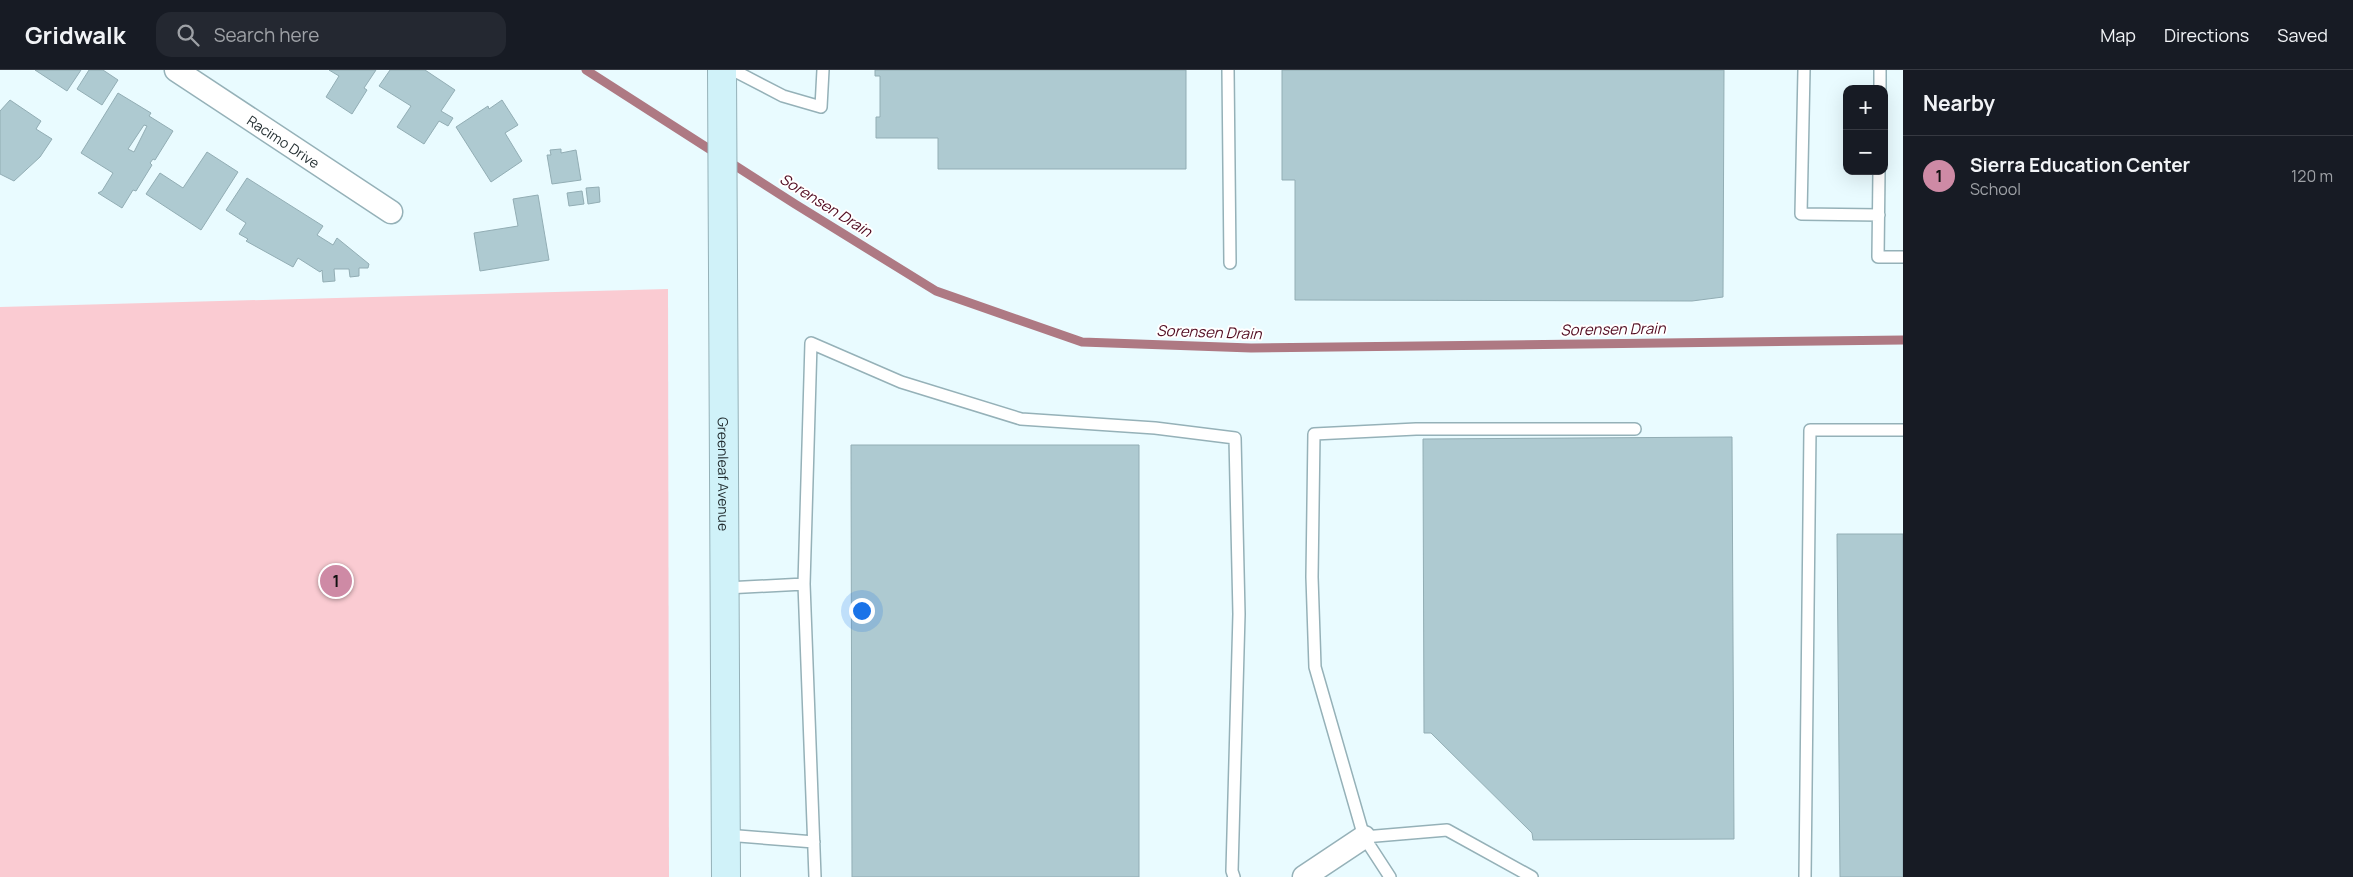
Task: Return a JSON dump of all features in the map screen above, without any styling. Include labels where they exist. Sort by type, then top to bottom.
[{"type":"main road","name":"Greenleaf Avenue","points":[[726,75],[723,205],[726,877]]},
{"type":"street","name":"Racimo Drive","points":[[176,70],[391,212]]},
{"type":"street","points":[[1304,877],[1364,837]]},
{"type":"lane","points":[[726,75],[821,107],[823,70]]},
{"type":"lane","points":[[1228,70],[1230,262]]},
{"type":"lane","points":[[1804,70],[1801,214],[1879,215]]},
{"type":"lane","points":[[1880,70],[1880,85]]},
{"type":"lane","points":[[1879,175],[1878,257],[1903,257]]},
{"type":"lane","points":[[815,877],[804,584],[811,343],[901,382],[1021,419],[1156,428],[1235,438],[1239,614],[1232,871],[1234,877]]},
{"type":"lane","points":[[1390,877],[1364,837],[1315,667],[1312,577],[1314,434],[1416,429],[1635,429]]},
{"type":"lane","points":[[1805,877],[1810,430],[1903,430]]},
{"type":"lane","points":[[726,588],[804,584]]},
{"type":"lane","points":[[1364,837],[1447,830],[1532,877]]},
{"type":"lane","points":[[726,834],[814,842]]},
{"type":"shaded area","points":[[668,289],[669,877],[0,877],[0,307]]},
{"type":"building","points":[[35,70],[81,70],[67,91]]},
{"type":"building","points":[[89,70],[103,70],[118,80],[102,105],[77,89]]},
{"type":"building","points":[[329,70],[376,70],[364,88],[367,90],[352,114],[326,97],[339,76]]},
{"type":"building","points":[[390,70],[425,70],[455,90],[441,111],[453,118],[448,126],[439,121],[424,144],[397,127],[411,106],[379,86]]},
{"type":"building","points":[[875,70],[1186,70],[1186,169],[938,169],[938,138],[876,138],[876,117],[880,117],[880,76],[875,76]]},
{"type":"building","points":[[1282,70],[1724,70],[1723,297],[1692,301],[1295,300],[1295,180],[1282,180]]},
{"type":"building","points":[[118,93],[151,113],[149,116],[173,131],[155,160],[153,159],[150,163],[152,165],[136,191],[133,190],[122,208],[98,193],[102,191],[113,173],[81,153]],"holes":[[[144,125],[147,126],[134,152],[128,149]]]},
{"type":"building","points":[[10,100],[41,121],[36,129],[52,139],[40,157],[14,181],[0,174],[0,111]]},
{"type":"building","points":[[502,100],[518,125],[505,133],[522,161],[491,182],[456,127],[488,106],[489,109]]},
{"type":"building","points":[[561,149],[561,153],[576,150],[581,180],[552,184],[547,155],[551,155],[550,150]]},
{"type":"building","points":[[207,152],[238,172],[201,230],[146,194],[160,173],[183,188]]},
{"type":"building","points":[[247,178],[323,226],[317,235],[333,245],[337,238],[369,264],[368,268],[359,268],[359,276],[350,277],[349,269],[334,269],[335,281],[323,282],[322,270],[320,272],[298,258],[293,267],[246,241],[248,239],[239,234],[246,223],[226,210]]},
{"type":"building","points":[[599,187],[600,202],[588,204],[586,188]]},
{"type":"building","points":[[582,191],[584,204],[569,206],[567,193]]},
{"type":"building","points":[[538,195],[549,260],[480,271],[474,233],[518,226],[513,199]]},
{"type":"building","points":[[1732,437],[1734,839],[1533,840],[1532,833],[1431,733],[1424,733],[1423,439]]},
{"type":"building","points":[[851,445],[1139,445],[1139,877],[852,877]]},
{"type":"building","points":[[1837,534],[1903,534],[1903,877],[1840,877]]},
{"type":"waterway","name":"Sorensen Drain","points":[[586,70],[795,204],[936,291],[1082,342],[1251,348],[1903,340]]},
{"type":"place","name":"Sierra Education Center","points":[[336,581]]}]
